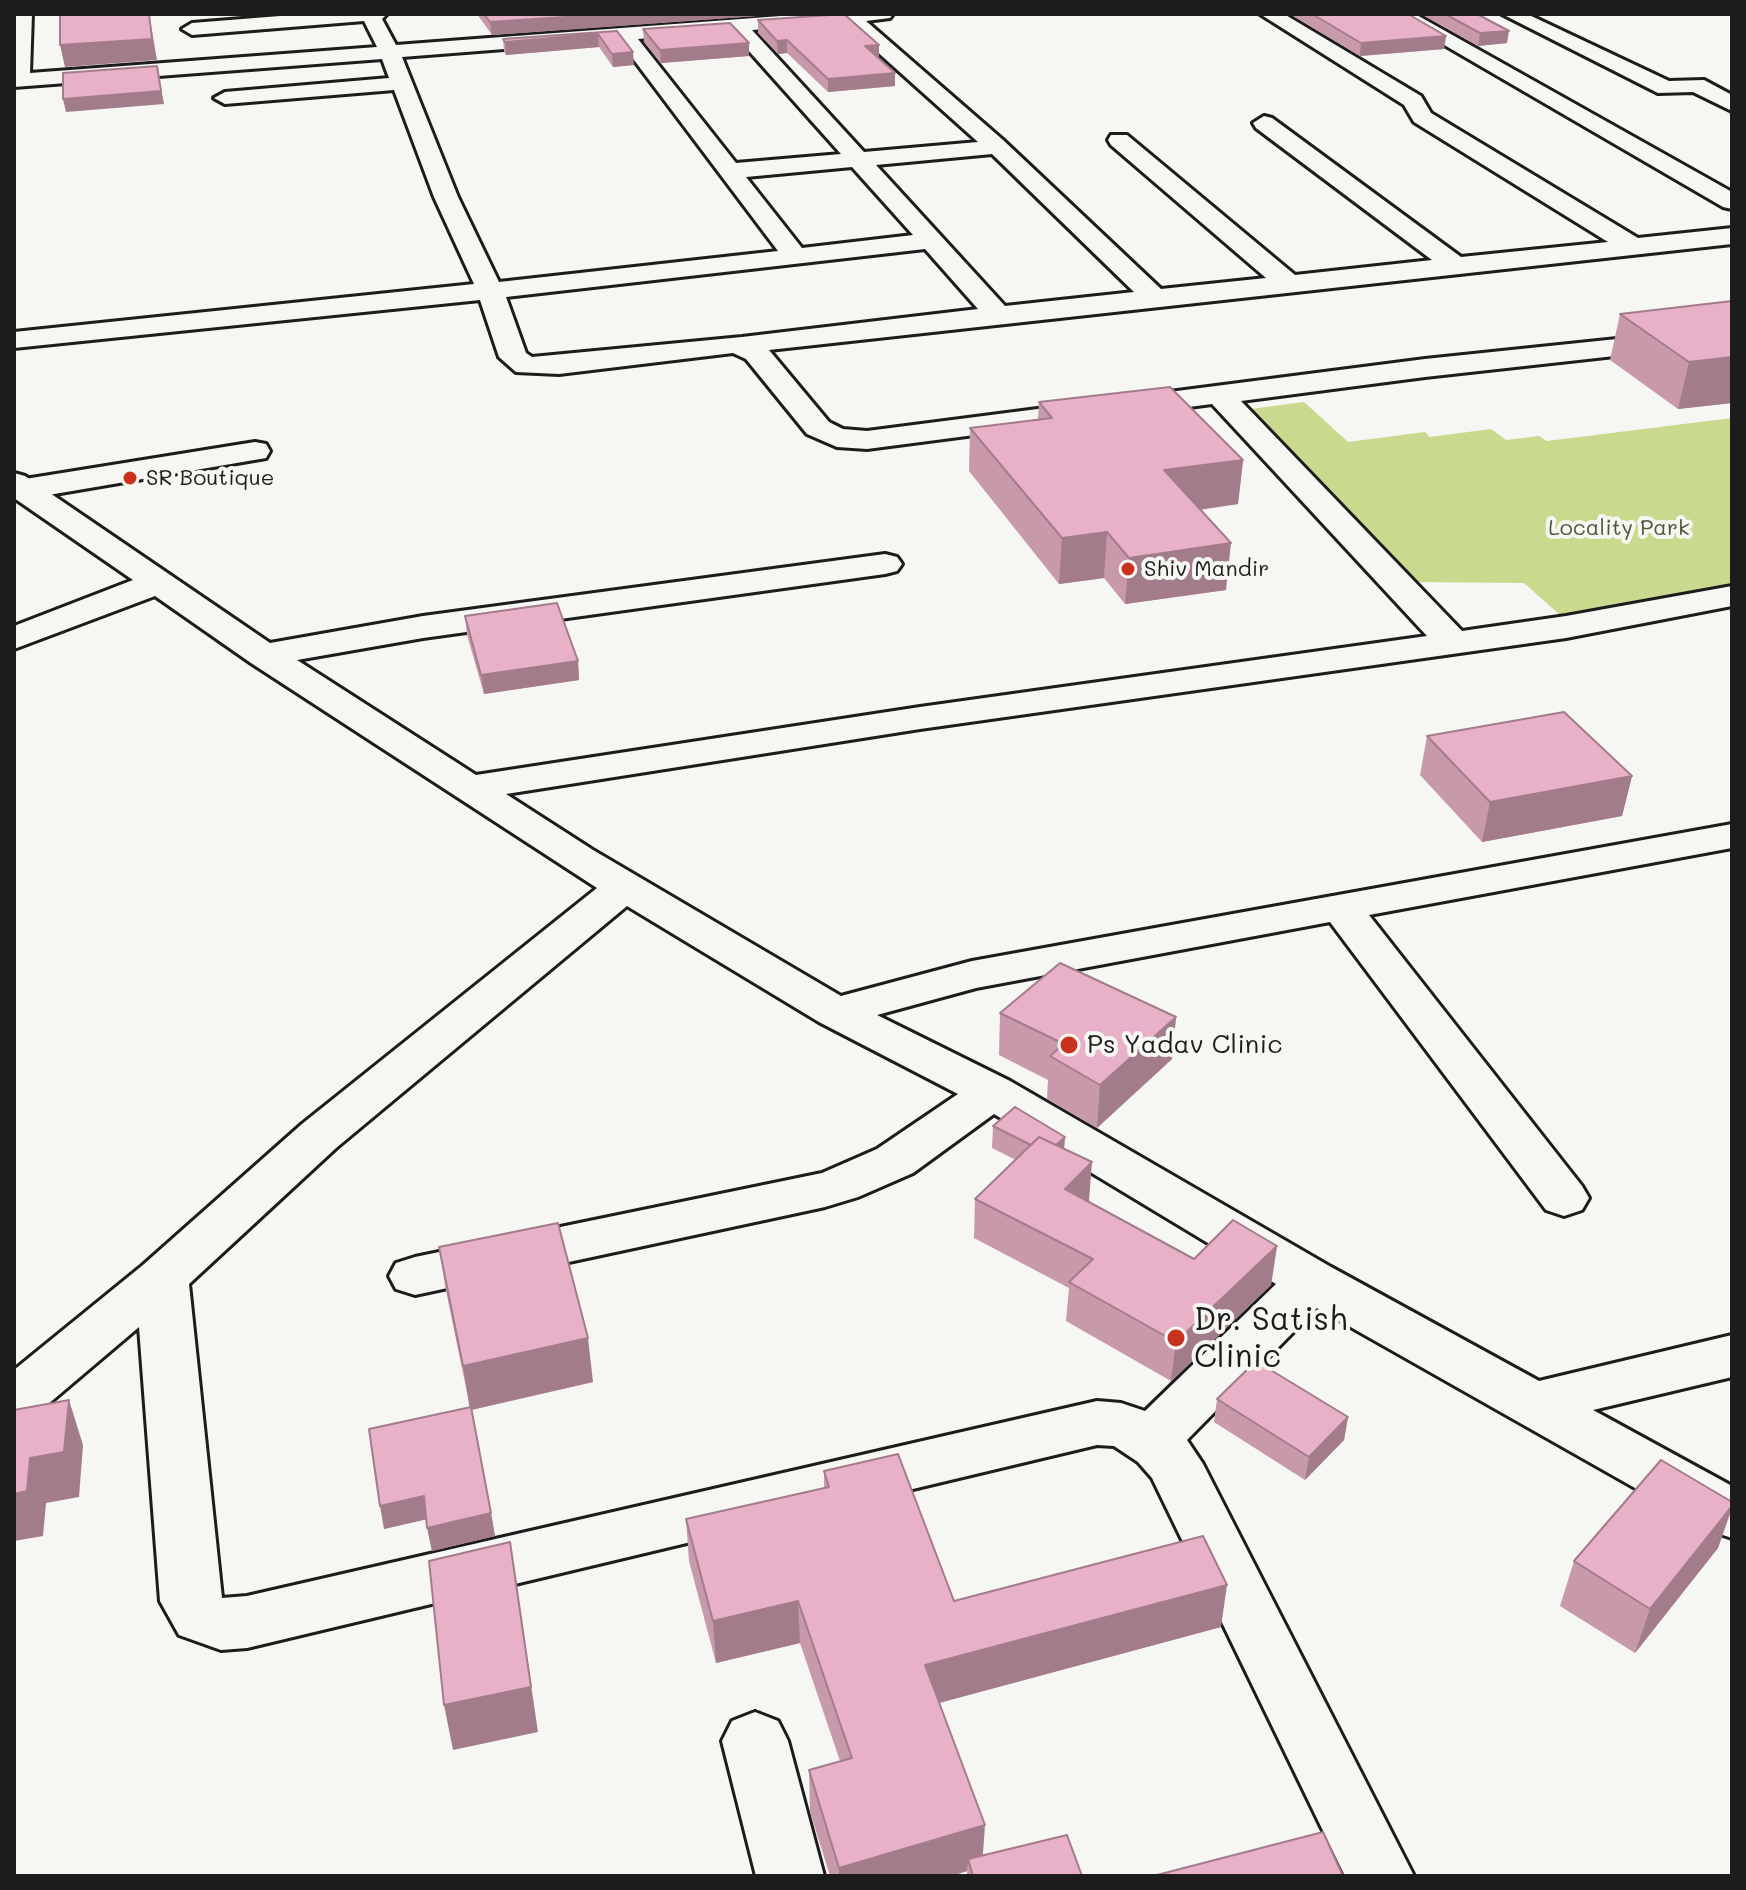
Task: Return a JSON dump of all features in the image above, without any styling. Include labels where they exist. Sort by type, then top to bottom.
[{"type":"street","points":[[22,14],[16,81],[883,14]]},
{"type":"street","points":[[370,14],[389,51],[446,197],[490,290],[513,357],[526,366],[559,365],[997,314],[1732,236]]},
{"type":"street","points":[[192,29],[377,14]]},
{"type":"street","points":[[1270,14],[1413,101],[1422,117],[1633,246]]},
{"type":"street","points":[[1401,14],[1732,202]]},
{"type":"street","points":[[1512,14],[1666,88],[1696,85],[1732,104]]},
{"type":"street","points":[[850,17],[997,147],[1155,298]]},
{"type":"street","points":[[738,26],[997,314]]},
{"type":"street","points":[[624,34],[794,255]]},
{"type":"street","points":[[225,98],[402,83]]},
{"type":"street","points":[[1264,123],[1455,265]]},
{"type":"street","points":[[1119,140],[1288,283]]},
{"type":"street","points":[[729,171],[997,147]]},
{"type":"street","points":[[14,340],[632,276],[930,241]]},
{"type":"street","points":[[744,345],[756,353],[818,428],[837,438],[851,440],[1425,368],[1732,335]]},
{"type":"street","points":[[1219,395],[1454,643]]},
{"type":"street","points":[[20,486],[255,451]]},
{"type":"street","points":[[20,486],[264,655],[624,887],[835,1012],[993,1092],[1312,1281],[1732,1514]]},
{"type":"street","points":[[264,655],[437,624],[885,564]]},
{"type":"street","points":[[14,638],[159,582]]},
{"type":"street","points":[[470,788],[920,718],[1566,627],[1732,596]]},
{"type":"street","points":[[835,1012],[972,975],[1732,836]]},
{"type":"street","points":[[14,1401],[162,1278],[319,1136],[624,887]]},
{"type":"street","points":[[1342,909],[1564,1198]]},
{"type":"street","points":[[415,1276],[792,1199],[840,1185],[895,1161],[993,1092]]},
{"type":"street","points":[[162,1278],[191,1601],[201,1617],[221,1624],[247,1622],[1097,1423],[1121,1425],[1151,1441],[1174,1464],[1380,1876]]},
{"type":"street","points":[[1151,1441],[1312,1281]]},
{"type":"street","points":[[1531,1404],[1732,1356]]},
{"type":"street","points":[[755,1741],[790,1876]]},
{"type":"green space","name":"Locality Park","points":[[1304,402],[1348,442],[1425,432],[1430,437],[1491,429],[1506,440],[1539,436],[1547,441],[1732,418],[1732,607],[1577,630],[1524,583],[1410,582],[1235,411]]},
{"type":"building","points":[[60,14],[149,14],[152,39],[60,45]]},
{"type":"building","points":[[484,14],[610,14],[490,22]]},
{"type":"building","points":[[844,14],[879,45],[865,46],[895,73],[828,79],[787,40],[777,41],[758,20]]},
{"type":"building","points":[[1312,14],[1408,14],[1446,36],[1361,43]]},
{"type":"building","points":[[1445,14],[1477,14],[1509,31],[1480,33]]},
{"type":"building","points":[[730,23],[749,43],[660,50],[643,29]]},
{"type":"building","points":[[617,31],[633,52],[612,54],[598,34],[505,42],[503,39]]},
{"type":"building","points":[[157,66],[161,91],[63,99],[63,73]]},
{"type":"building","points":[[1732,301],[1732,357],[1689,362],[1620,314]]},
{"type":"building","points":[[1170,387],[1243,460],[1164,470],[1231,543],[1129,558],[1107,532],[1062,538],[970,428],[1052,418],[1039,402]]},
{"type":"building","points":[[557,603],[578,661],[481,675],[465,616]]},
{"type":"building","points":[[1564,712],[1632,776],[1490,802],[1427,736]]},
{"type":"building","points":[[1060,963],[1176,1017],[1100,1085],[1050,1056],[1064,1044],[1000,1013]]},
{"type":"building","points":[[1015,1107],[1065,1137],[1056,1145],[1039,1137],[1031,1145],[993,1126]]},
{"type":"building","points":[[1039,1137],[1092,1162],[1065,1189],[1194,1259],[1233,1220],[1277,1246],[1176,1342],[1069,1282],[1093,1259],[975,1199]]},
{"type":"building","points":[[558,1223],[588,1338],[463,1366],[439,1247]]},
{"type":"building","points":[[1256,1361],[1348,1417],[1309,1457],[1217,1399]]},
{"type":"building","points":[[69,1400],[64,1452],[30,1458],[27,1491],[14,1494],[14,1410]]},
{"type":"building","points":[[471,1407],[491,1513],[427,1528],[424,1496],[380,1506],[369,1429]]},
{"type":"building","points":[[898,1454],[954,1601],[1203,1536],[1227,1585],[925,1665],[985,1825],[839,1868],[809,1770],[852,1758],[798,1601],[713,1621],[686,1519],[829,1487],[824,1471]]},
{"type":"building","points":[[1661,1460],[1732,1502],[1732,1506],[1650,1609],[1574,1561]]},
{"type":"building","points":[[510,1542],[531,1687],[444,1705],[429,1561]]},
{"type":"building","points":[[1323,1832],[1343,1876],[1153,1876]]},
{"type":"building","points":[[1067,1835],[1082,1876],[973,1876],[968,1859]]},
{"type":"place","name":"SR Boutique","points":[[130,478]]},
{"type":"place","name":"Shiv Mandir","points":[[1128,569]]},
{"type":"place","name":"Ps Yadav Clinic","points":[[1069,1045]]},
{"type":"place","name":"Dr. Satish Clinic","points":[[1176,1338]]}]
